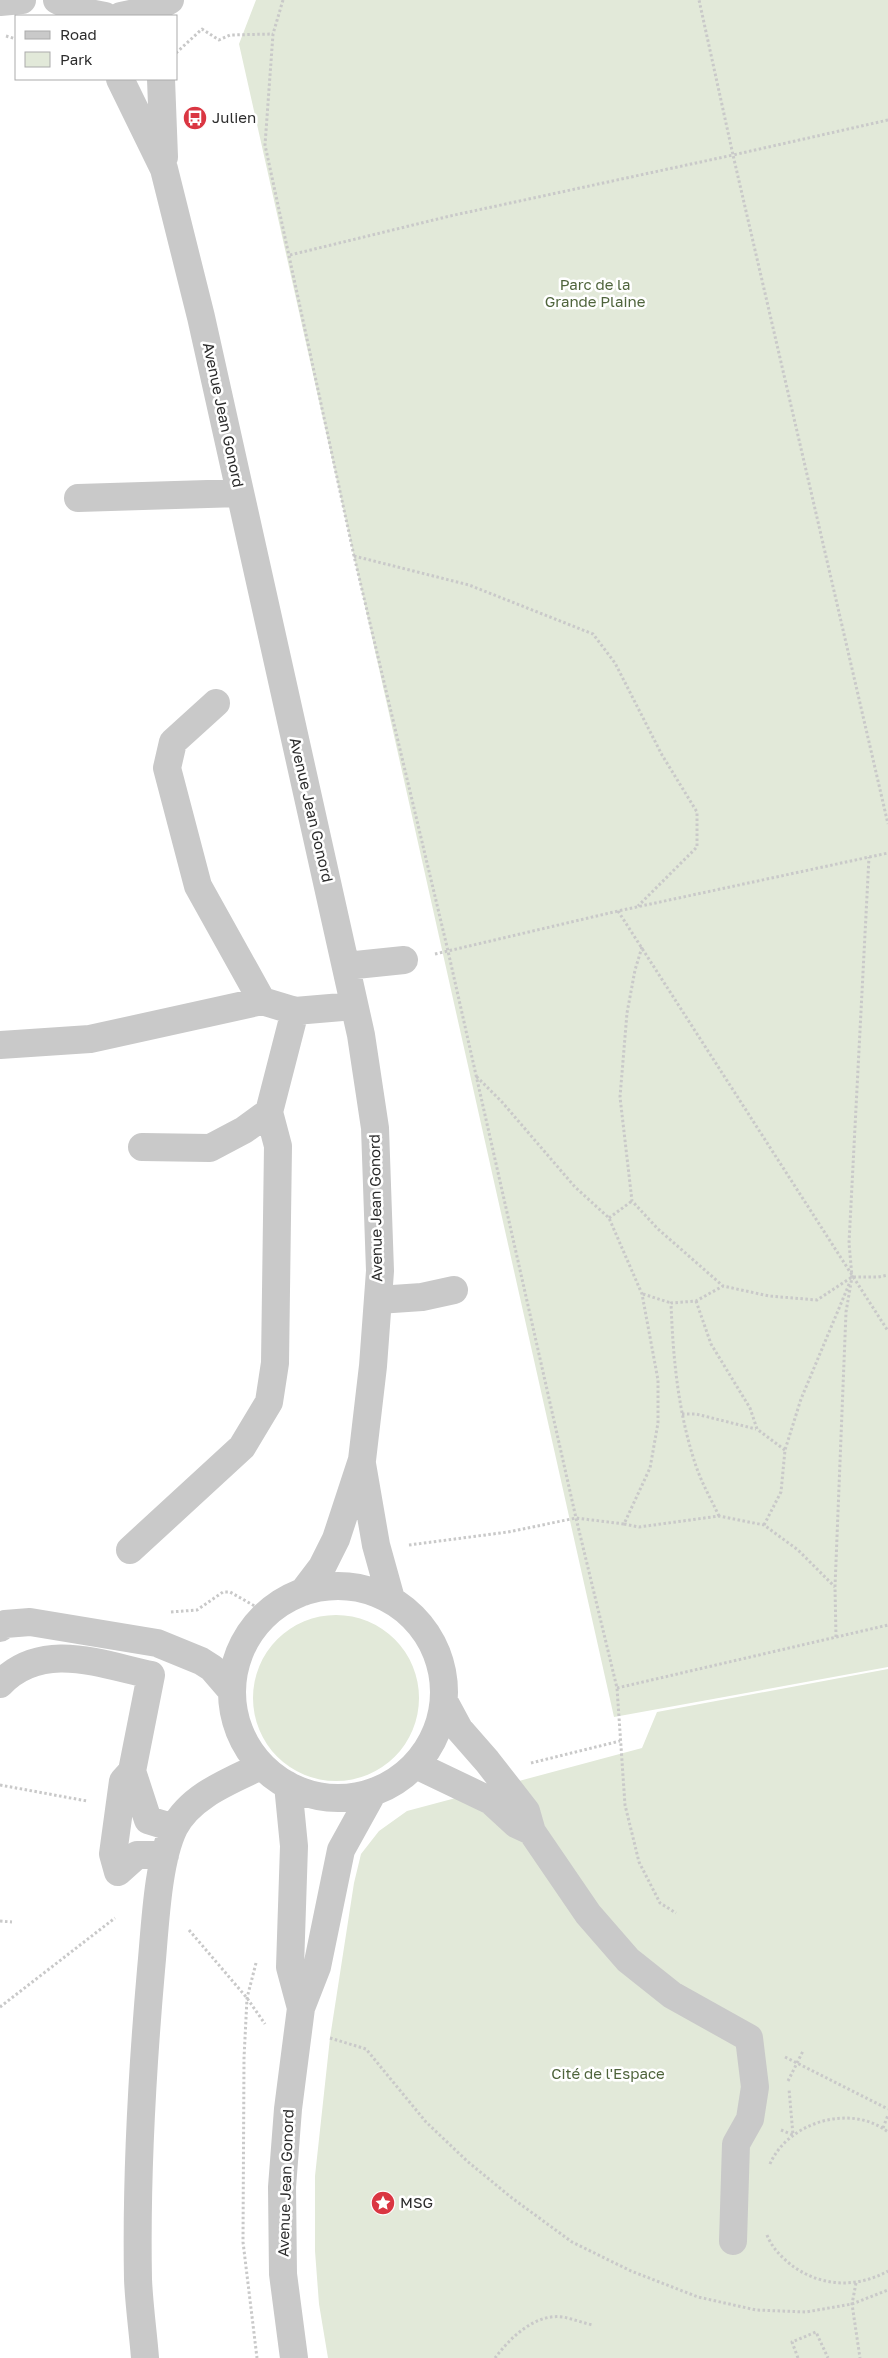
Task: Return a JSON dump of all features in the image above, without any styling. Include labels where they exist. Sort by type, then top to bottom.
[{"type":"street","points":[[0,2],[22,0]]},
{"type":"street","points":[[126,15],[154,9],[170,0]]},
{"type":"street","points":[[168,15],[170,0]]},
{"type":"street","points":[[72,9],[100,15]]},
{"type":"street","name":"Avenue Jean Gonord","points":[[120,80],[164,169],[200,310],[361,1035],[375,1128],[380,1271],[362,1460],[336,1540],[322,1567],[303,1592]]},
{"type":"street","name":"Avenue Jean Gonord","points":[[161,80],[164,169]]},
{"type":"street","points":[[78,498],[240,493]]},
{"type":"street","points":[[216,703],[173,742],[167,768],[198,886],[262,1001]]},
{"type":"street","points":[[346,966],[404,960]]},
{"type":"street","points":[[0,1044],[90,1039],[262,1001],[295,1011],[354,1006]]},
{"type":"street","points":[[130,1550],[242,1447],[269,1402],[275,1363],[278,1146],[269,1112],[295,1011]]},
{"type":"street","points":[[142,1147],[210,1148],[244,1130],[269,1112]]},
{"type":"street","points":[[378,1300],[422,1297],[454,1290]]},
{"type":"street","name":"Avenue Jean Gonord","points":[[362,1460],[376,1545],[391,1599]]},
{"type":"street","points":[[332,1586],[363,1588],[391,1599],[415,1618],[433,1643],[443,1672],[444,1703],[436,1736],[416,1765],[400,1779],[372,1794],[336,1798],[311,1795],[288,1785],[261,1766],[244,1740],[234,1711],[232,1690],[238,1655],[250,1633],[267,1613],[303,1592],[332,1586]]},
{"type":"street","points":[[2,1625],[30,1622],[157,1643],[201,1661],[212,1668],[232,1690]]},
{"type":"street","points":[[0,1684],[12,1671],[38,1659],[65,1658],[151,1675],[132,1771],[148,1820],[174,1828]]},
{"type":"street","points":[[444,1703],[459,1729],[526,1811],[532,1832],[588,1914],[628,1960],[672,1995],[749,2038],[755,2086],[750,2119],[736,2144],[734,2241]]},
{"type":"street","points":[[416,1765],[491,1800],[516,1824],[532,1832]]},
{"type":"street","points":[[145,2358],[138,2281],[138,2154],[143,2065],[155,1924],[166,1855],[174,1828],[190,1805],[231,1780],[261,1766]]},
{"type":"street","points":[[132,1771],[123,1781],[119,1808],[113,1854],[118,1872],[137,1855],[166,1855]]},
{"type":"street","name":"Avenue Jean Gonord","points":[[288,1785],[294,1846],[290,1967],[301,2008]]},
{"type":"street","name":"Avenue Jean Gonord","points":[[294,2358],[283,2274],[282,2187],[288,2108],[301,2008],[317,1967],[341,1850],[372,1794]]},
{"type":"path","points":[[283,0],[273,34],[265,145],[354,556],[448,952],[576,1518],[618,1688],[625,1805],[640,1862],[660,1903],[676,1913]]},
{"type":"path","points":[[699,0],[733,155],[888,824]]},
{"type":"path","points":[[178,51],[202,29],[219,40],[230,35],[273,34]]},
{"type":"path","points":[[0,36],[15,39]]},
{"type":"path","points":[[290,255],[450,216],[888,120]]},
{"type":"path","points":[[354,556],[469,585],[593,634],[615,662],[662,755],[697,812],[697,847],[638,906]]},
{"type":"path","points":[[404,960],[448,952],[618,910],[888,852]]},
{"type":"path","points":[[836,1637],[835,1587],[846,1312],[852,1277],[849,1243],[869,856]]},
{"type":"path","points":[[618,910],[888,1331]]},
{"type":"path","points":[[642,947],[635,970],[627,1013],[620,1097],[632,1201],[658,1229],[723,1286],[769,1296],[817,1300],[852,1277],[888,1275]]},
{"type":"path","points":[[476,1076],[502,1102],[575,1187],[609,1218],[642,1294],[658,1380],[658,1423],[650,1468],[624,1524]]},
{"type":"path","points":[[609,1218],[632,1201]]},
{"type":"path","points":[[764,1525],[780,1492],[785,1450],[816,1360],[852,1277]]},
{"type":"path","points":[[642,1294],[670,1303],[696,1301],[723,1286]]},
{"type":"path","points":[[696,1301],[711,1344],[750,1408],[757,1429]]},
{"type":"path","points":[[670,1303],[674,1371],[682,1414],[696,1465],[719,1516]]},
{"type":"path","points":[[682,1414],[696,1414],[757,1429],[785,1450]]},
{"type":"path","points":[[376,1545],[402,1546],[467,1538],[576,1518],[639,1527],[719,1516],[764,1525],[798,1550],[835,1587]]},
{"type":"path","points":[[618,1688],[888,1625]]},
{"type":"path","points":[[522,1765],[620,1741]]},
{"type":"path","points":[[0,1785],[119,1808]]},
{"type":"path","points":[[0,2007],[116,1918]]},
{"type":"path","points":[[0,1921],[12,1922]]},
{"type":"path","points":[[189,1930],[248,1998],[269,2030]]},
{"type":"path","points":[[257,1959],[248,1998],[244,2058],[243,2242],[257,2358]]},
{"type":"path","points":[[330,2038],[366,2049],[426,2122],[467,2161],[512,2198],[572,2242],[631,2271],[698,2297],[756,2310],[806,2312],[852,2304],[888,2290]]},
{"type":"path","points":[[749,2038],[888,2109]]},
{"type":"path","points":[[794,2135],[788,2081],[803,2051]]},
{"type":"path","points":[[883,2128],[888,2115]]},
{"type":"path","points":[[768,2168],[775,2152],[794,2135],[809,2126],[828,2119],[856,2119],[883,2128],[888,2132]]},
{"type":"path","points":[[766,2231],[769,2240],[784,2260],[808,2277],[833,2284],[856,2283],[888,2270]]},
{"type":"path","points":[[856,2283],[852,2304],[860,2358]]},
{"type":"path","points":[[495,2358],[508,2341],[537,2321],[561,2317],[593,2325]]},
{"type":"path","points":[[798,2358],[792,2342],[816,2332],[828,2358]]},
{"type":"green space","name":"Parc de la Grande Plaine","points":[[256,0],[888,0],[888,1667],[614,1717],[239,44]]},
{"type":"green space","points":[[344,1615],[368,1621],[395,1639],[413,1666],[418,1682],[418,1714],[413,1730],[395,1757],[382,1767],[360,1778],[328,1781],[304,1775],[283,1762],[272,1751],[256,1722],[253,1690],[259,1666],[272,1645],[283,1634],[312,1618]]},
{"type":"green space","name":"Cité de l'Espace","points":[[888,1669],[888,2358],[328,2358],[319,2304],[315,2251],[315,2176],[330,2038],[354,1883],[361,1854],[379,1831],[407,1811],[642,1748],[657,1712]]},
{"type":"place","name":"Julien","points":[[195,118]]},
{"type":"place","name":"MSG","points":[[383,2203]]}]
